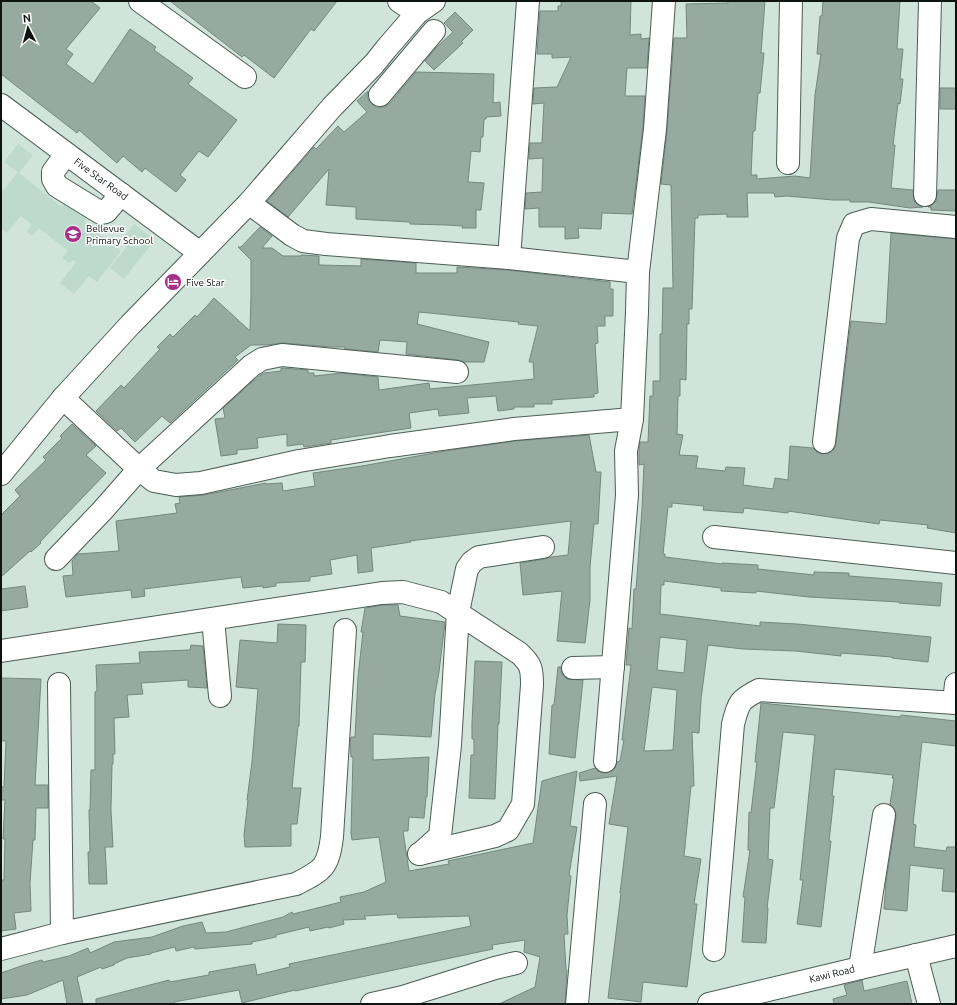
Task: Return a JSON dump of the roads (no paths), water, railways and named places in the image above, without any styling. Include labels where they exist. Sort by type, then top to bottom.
[{"type":"street","points":[[140,1],[245,77]]},
{"type":"street","points":[[399,1],[426,7]]},
{"type":"street","points":[[509,258],[528,1]]},
{"type":"street","points":[[605,761],[627,495],[626,450],[632,419],[638,272],[655,129],[664,1]]},
{"type":"street","points":[[788,163],[791,1]]},
{"type":"street","points":[[925,195],[930,1]]},
{"type":"street","points":[[1,474],[63,398],[130,325],[249,203],[332,108],[426,7]]},
{"type":"street","points":[[380,95],[434,31]]},
{"type":"street","points":[[386,49],[406,64]]},
{"type":"street","name":"Five Star Road","points":[[1,105],[200,253]]},
{"type":"street","points":[[66,154],[53,172],[53,179],[57,186],[101,213],[106,212],[121,194]]},
{"type":"street","points":[[249,203],[292,235],[303,241],[509,258],[638,272]]},
{"type":"street","points":[[824,442],[848,238],[854,224],[871,219],[956,226]]},
{"type":"street","points":[[56,558],[102,511],[139,469],[251,366],[262,359],[282,355],[457,372]]},
{"type":"street","points":[[63,398],[139,469],[154,481],[176,485],[201,483],[299,461],[390,446],[514,429],[632,419]]},
{"type":"street","points":[[714,537],[956,563]]},
{"type":"street","points":[[1,651],[394,592],[403,592],[441,602],[458,612],[519,653],[528,662],[532,673],[523,804],[508,830],[495,836],[419,854],[440,836],[450,745],[458,612],[467,569],[472,562],[479,557],[544,547]]},
{"type":"street","points":[[213,619],[220,696]]},
{"type":"street","points":[[1,949],[62,933],[296,884],[323,868],[330,855],[332,837],[345,630]]},
{"type":"street","points":[[573,668],[613,667]]},
{"type":"street","points":[[59,684],[62,933]]},
{"type":"street","points":[[714,950],[733,724],[738,705],[747,696],[759,690],[955,697]]},
{"type":"street","points":[[577,1004],[595,804]]},
{"type":"street","points":[[860,968],[884,815]]},
{"type":"street","name":"Kawi Road","points":[[709,1004],[956,946]]},
{"type":"street","points":[[916,955],[929,1004]]},
{"type":"street","points":[[372,1004],[403,1001],[495,968],[516,964]]},
{"type":"place","name":"Bellevue Primary School","points":[[73,234]]},
{"type":"place","name":"Five Star","points":[[173,282]]}]
